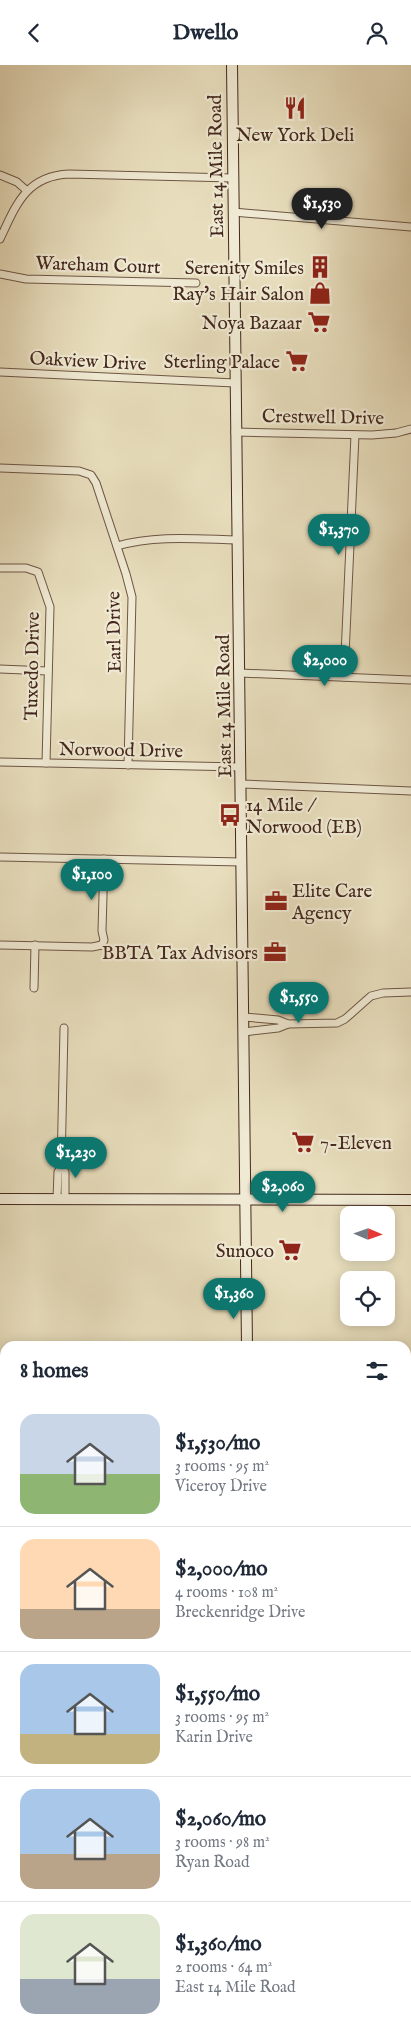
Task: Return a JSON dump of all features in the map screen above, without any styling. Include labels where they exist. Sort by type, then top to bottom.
[{"type":"main road","name":"East 14 Mile Road","points":[[232,65],[247,1341]]},
{"type":"main road","points":[[0,1199],[411,1200]]},
{"type":"street","points":[[0,239],[26,191],[45,179],[62,174],[233,178]]},
{"type":"street","points":[[0,175],[17,182],[26,191]]},
{"type":"street","points":[[233,212],[411,227]]},
{"type":"street","name":"Wareham Court","points":[[0,274],[26,279],[196,283]]},
{"type":"street","name":"Oakview Drive","points":[[0,373],[235,383]]},
{"type":"street","name":"Crestwell Drive","points":[[235,432],[355,435],[387,434],[411,429]]},
{"type":"street","points":[[344,677],[355,435]]},
{"type":"street","name":"Earl Drive","points":[[0,469],[79,471],[91,475],[96,483],[132,597],[128,765]]},
{"type":"street","points":[[117,546],[138,540],[155,538],[237,541]]},
{"type":"street","name":"Tuxedo Drive","points":[[0,568],[26,568],[38,572],[50,607],[46,763]]},
{"type":"street","points":[[0,669],[48,671]]},
{"type":"street","points":[[240,673],[411,680]]},
{"type":"street","name":"Norwood Drive","points":[[0,762],[241,767]]},
{"type":"street","points":[[241,783],[411,791]]},
{"type":"street","points":[[0,857],[242,862]]},
{"type":"street","points":[[0,945],[98,947],[104,943],[102,931],[104,859]]},
{"type":"street","points":[[34,988],[35,945]]},
{"type":"street","points":[[244,1032],[271,1029],[288,1024],[337,1023],[345,1019],[371,996],[382,993],[411,992]]},
{"type":"street","points":[[244,1017],[278,1020],[288,1024]]},
{"type":"street","points":[[61,1199],[58,1172],[62,1167],[64,1027]]},
{"type":"place","name":"New York Deli","points":[[295,108]]},
{"type":"place","name":"Serenity Smiles","points":[[320,267]]},
{"type":"place","name":"Ray's Hair Salon","points":[[320,293]]},
{"type":"place","name":"Noya Bazaar","points":[[319,322]]},
{"type":"place","name":"Sterling Palace","points":[[297,361]]},
{"type":"place","name":"14 Mile / Norwood (EB)","points":[[230,815]]},
{"type":"place","name":"Elite Care Agency","points":[[276,901]]},
{"type":"place","name":"BBTA Tax Advisors","points":[[275,952]]},
{"type":"place","name":"7-Eleven","points":[[303,1142]]},
{"type":"place","name":"Sunoco","points":[[290,1250]]}]
